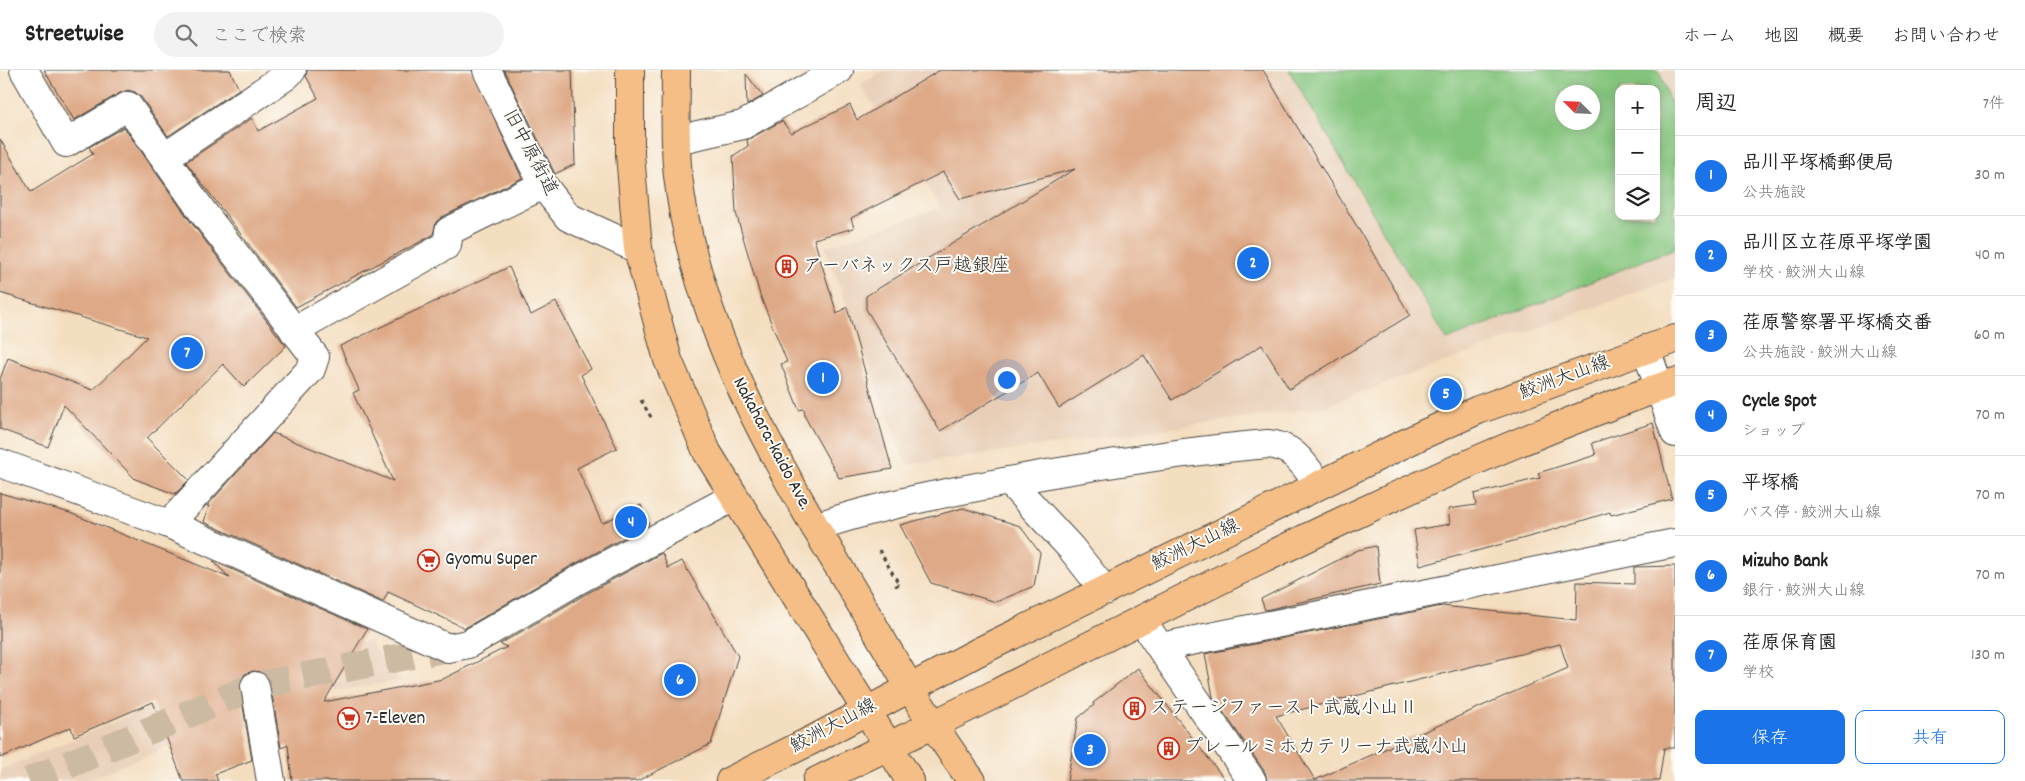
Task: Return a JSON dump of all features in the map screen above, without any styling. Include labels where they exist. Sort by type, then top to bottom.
[{"type":"main road","points":[[630,70],[630,154],[638,249],[668,360],[707,452],[887,747],[910,781]]},
{"type":"main road","name":"Nakahara-kaido Ave.","points":[[676,70],[678,176],[691,248],[725,352],[782,469],[815,527],[933,724],[972,781]]},
{"type":"main road","name":"鮫洲大山線","points":[[730,781],[910,686],[1424,434],[1478,410],[1675,339]]},
{"type":"main road","points":[[818,781],[1140,618],[1504,446],[1667,385]]},
{"type":"street","points":[[24,70],[66,143],[128,106],[202,211],[314,357],[311,369],[169,524]]},
{"type":"street","points":[[165,157],[286,76],[292,70]]},
{"type":"street","name":"旧中原街道","points":[[487,70],[543,185],[568,217],[638,249]]},
{"type":"street","points":[[676,140],[743,125],[839,70]]},
{"type":"street","points":[[294,331],[447,245],[449,231],[543,185]]},
{"type":"street","points":[[1646,349],[1667,385],[1675,433]]},
{"type":"street","points":[[815,527],[864,511],[1009,481],[1141,459],[1268,444],[1282,445],[1294,452],[1319,485]]},
{"type":"street","points":[[0,464],[169,524],[448,648],[468,644],[578,580],[734,497]]},
{"type":"street","points":[[1009,481],[1070,548],[1105,591]]},
{"type":"street","points":[[1161,647],[1675,543]]},
{"type":"street","points":[[1140,618],[1252,781]]},
{"type":"street","points":[[255,686],[271,781]]},
{"type":"path","points":[[879,550],[899,584]]},
{"type":"shaded area","points":[[885,70],[1675,70],[1675,278],[1322,407],[906,465],[825,247],[941,208],[860,85]]},
{"type":"shaded area","points":[[369,641],[401,681],[278,699],[278,723],[240,728],[238,717],[85,781],[0,781],[0,770],[273,655]]},
{"type":"green space","points":[[1289,70],[1659,70],[1675,118],[1675,248],[1447,340]]},
{"type":"building","points":[[44,70],[230,70],[239,89],[168,136],[141,97],[135,92],[128,90],[74,120]]},
{"type":"building","points":[[307,70],[472,70],[522,178],[442,217],[436,222],[433,235],[296,307],[186,162],[252,118],[258,131],[318,98],[306,76]]},
{"type":"building","points":[[504,70],[572,70],[575,164],[555,174]]},
{"type":"building","points":[[940,70],[1263,70],[1410,315],[1289,389],[1262,345],[1172,400],[1144,355],[1059,408],[1038,373],[940,431],[866,309],[866,296],[1075,169],[960,199],[943,172],[851,218],[854,228],[814,239],[837,314],[847,307],[892,469],[839,478],[805,417],[804,409],[799,410],[781,364],[787,362],[760,295],[736,213],[733,156],[748,146],[747,140],[782,121],[791,133],[850,105],[857,120]]},
{"type":"building","points":[[746,74],[763,96],[747,105]]},
{"type":"building","points":[[124,127],[190,221],[286,346],[244,387],[223,364],[147,438],[189,480],[175,494],[135,479],[64,405],[48,447],[0,429],[0,379],[8,358],[93,390],[147,337],[0,293],[0,139],[31,192],[93,154],[89,147]]},
{"type":"building","points":[[509,267],[531,315],[556,302],[591,369],[581,375],[617,448],[577,468],[602,523],[641,505],[649,524],[571,566],[465,628],[388,592],[383,602],[204,522],[209,506],[207,506],[273,433],[393,481],[353,393],[359,390],[340,346]]},
{"type":"building","points":[[1653,423],[1672,499],[1611,515],[1610,512],[1536,535],[1420,566],[1414,530],[1450,524],[1448,509],[1476,505],[1474,494],[1540,478],[1538,473],[1596,455],[1592,443]]},
{"type":"building","points":[[0,493],[70,513],[230,578],[213,561],[367,629],[324,702],[443,679],[507,647],[500,644],[662,553],[668,568],[682,561],[738,656],[711,744],[637,781],[292,781],[288,745],[281,748],[270,683],[267,676],[261,672],[253,671],[245,674],[241,680],[240,688],[252,760],[215,774],[218,781],[183,781],[153,702],[74,736],[71,727],[0,758]]},
{"type":"building","points":[[963,508],[1020,526],[1040,553],[1034,586],[996,602],[931,583],[900,525]]},
{"type":"building","points":[[1376,546],[1380,584],[1265,610],[1261,599],[1358,550]]},
{"type":"building","points":[[1675,566],[1675,748],[1664,748],[1659,781],[1267,781],[1265,772],[1213,697],[1205,654],[1442,606],[1576,620],[1577,582],[1634,584],[1634,567]],"holes":[[[1560,644],[1568,668],[1315,780],[1276,716]]]},
{"type":"building","points":[[1138,668],[1226,781],[1067,781],[1078,718],[1094,705],[1093,703]]},
{"type":"tunnel","points":[[29,781],[255,686],[448,648]]},
{"type":"place","name":"品川区立荏原平塚学園","points":[[1253,263]]},
{"type":"place","name":"アーバネックス戸越銀座","points":[[787,267]]},
{"type":"place","name":"荏原保育園","points":[[187,353]]},
{"type":"place","name":"品川平塚橋郵便局","points":[[823,378]]},
{"type":"place","name":"平塚橋","points":[[1446,394]]},
{"type":"place","name":"Cycle Spot","points":[[631,522]]},
{"type":"place","name":"Gyomu Super","points":[[429,560]]},
{"type":"place","name":"Mizuho Bank","points":[[680,680]]},
{"type":"place","name":"ステージファースト武蔵小山Ⅱ","points":[[1134,709]]},
{"type":"place","name":"7-Eleven","points":[[349,719]]},
{"type":"place","name":"プレールミホカテリーナ武蔵小山","points":[[1168,748]]},
{"type":"place","name":"荏原警察署平塚橋交番","points":[[1090,750]]}]
